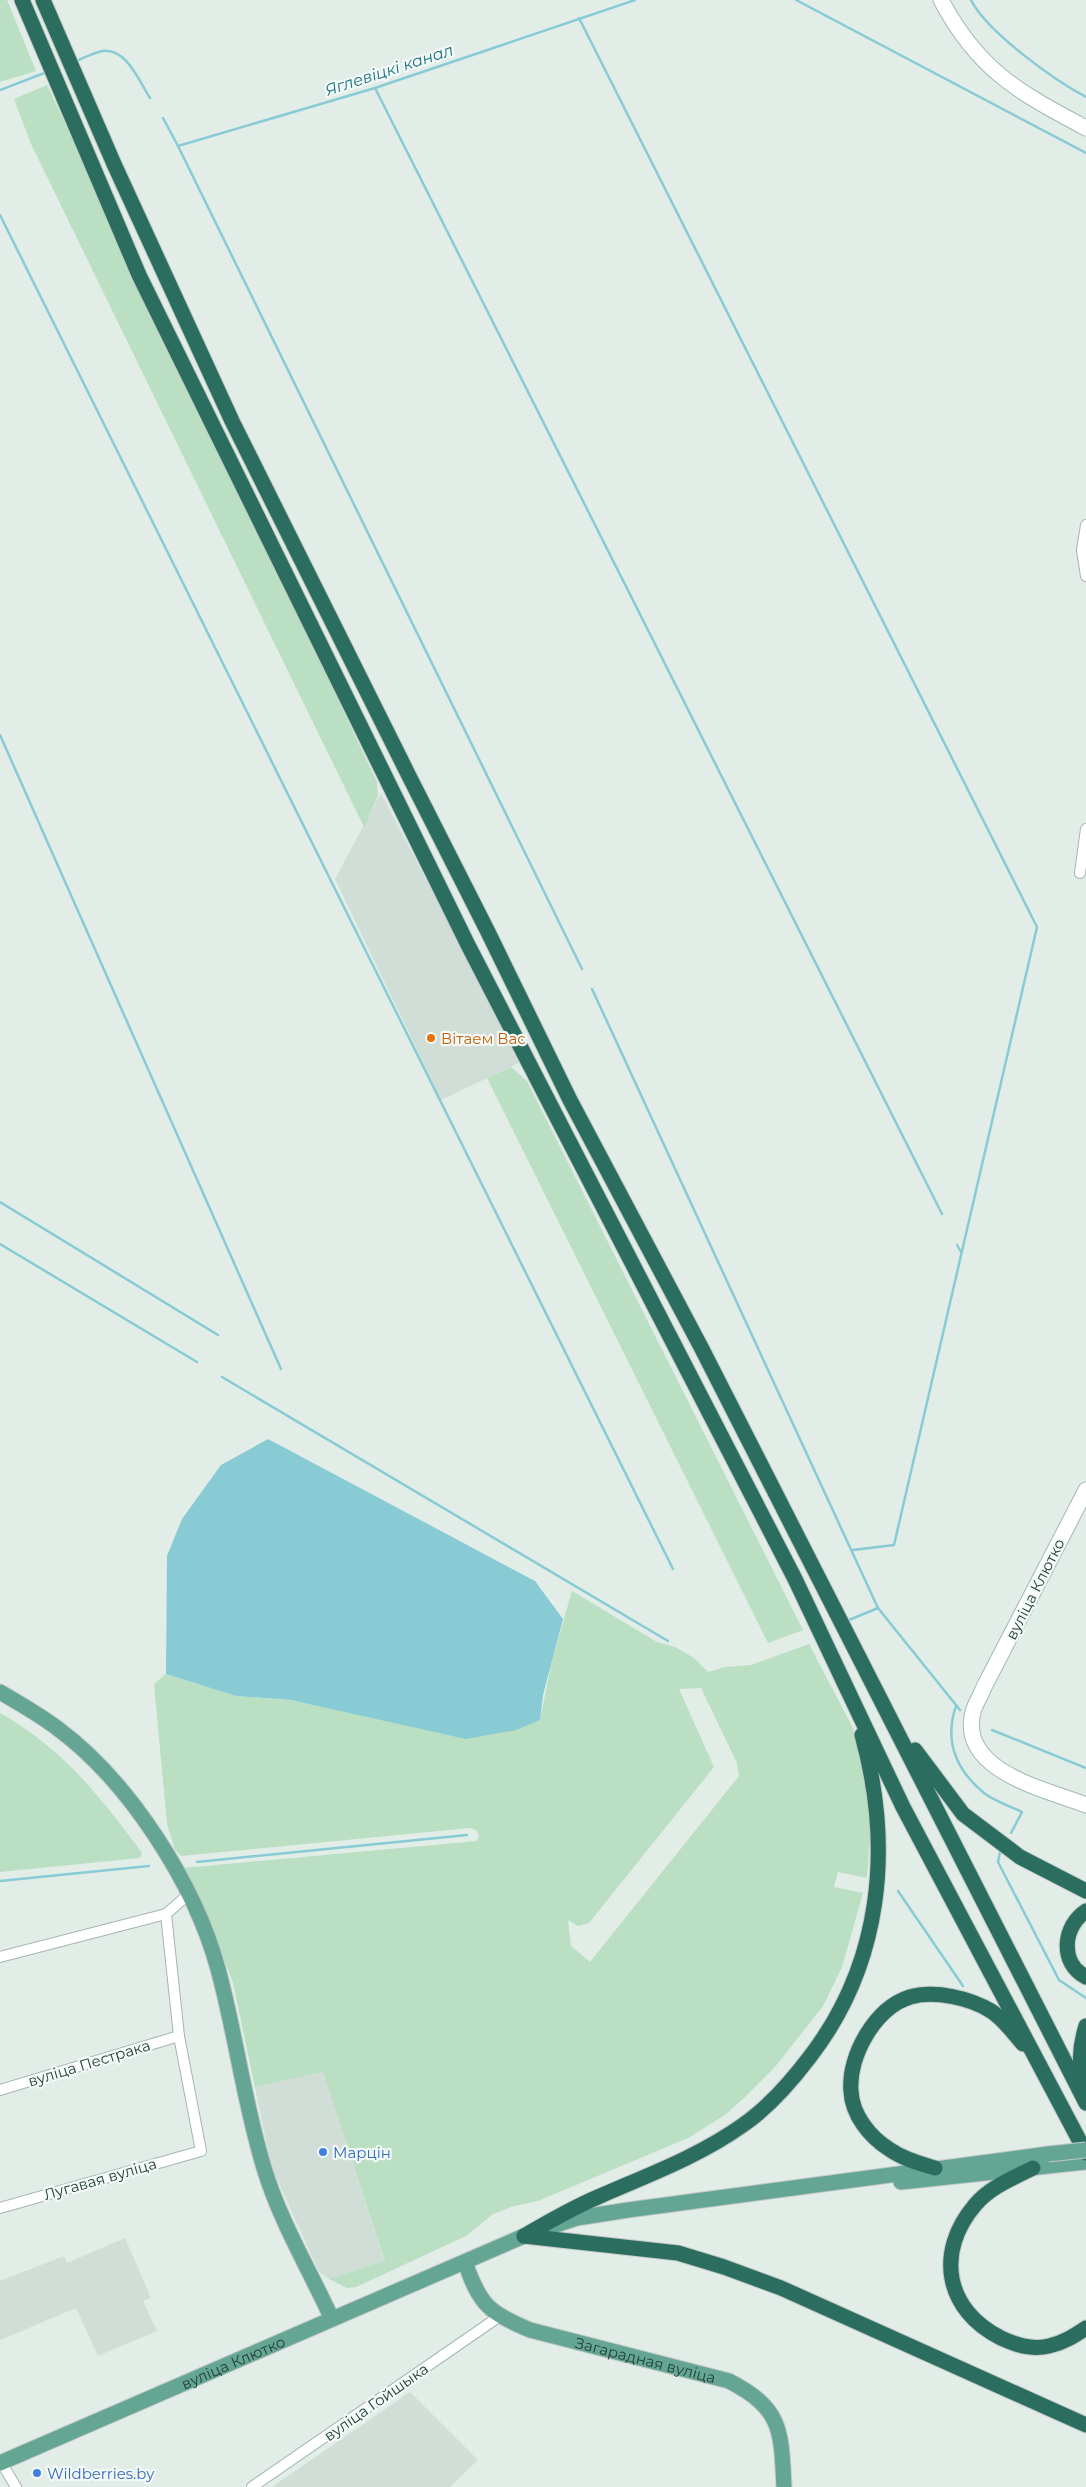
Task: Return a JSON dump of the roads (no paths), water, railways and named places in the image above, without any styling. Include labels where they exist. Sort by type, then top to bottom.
[{"type":"highway","points":[[22,0],[139,275],[518,1045],[771,1533],[849,1691],[903,1807],[1086,2151]]},
{"type":"highway","points":[[43,0],[232,421],[396,752],[488,932],[570,1100],[702,1349],[1086,2101]]},
{"type":"highway","points":[[524,2236],[596,2198],[687,2159],[743,2125],[772,2102],[795,2077],[830,2032],[853,1985],[869,1937],[878,1880],[877,1812],[867,1755],[849,1691]]},
{"type":"highway","points":[[886,1708],[963,1814],[1020,1857],[1086,1890]]},
{"type":"highway","points":[[1086,1910],[1071,1925],[1066,1948],[1075,1968],[1086,1977]]},
{"type":"highway","points":[[935,2168],[904,2158],[888,2148],[870,2133],[854,2105],[851,2092],[855,2063],[869,2032],[886,2011],[910,1997],[925,1995],[951,1997],[976,2004],[1000,2018],[1040,2062]]},
{"type":"highway","points":[[1086,2026],[1080,2046],[1079,2058],[1086,2101]]},
{"type":"highway","points":[[1033,2168],[985,2195],[963,2221],[956,2238],[952,2258],[951,2274],[955,2296],[966,2312],[981,2325],[1013,2344],[1028,2348],[1047,2347],[1065,2342],[1086,2328]]},
{"type":"highway","points":[[524,2236],[678,2253],[724,2267],[781,2288],[1086,2424]]},
{"type":"main road","points":[[0,1692],[58,1728],[87,1753],[144,1819],[189,1894],[218,1968],[263,2165],[275,2201],[332,2319]]},
{"type":"main road","points":[[827,2185],[926,2180],[1033,2168],[1049,2160],[1086,2151]]},
{"type":"main road","points":[[827,2185],[935,2168],[1049,2160],[1086,2162]]},
{"type":"main road","name":"вуліца Клютко","points":[[0,2463],[524,2236],[577,2218],[827,2185]]},
{"type":"main road","name":"Загарадная вуліца","points":[[465,2262],[474,2290],[500,2316],[530,2330],[728,2381],[750,2392],[764,2404],[777,2422],[781,2444],[784,2487]]},
{"type":"street","points":[[941,0],[953,23],[975,54],[995,74],[1027,97],[1086,128]]},
{"type":"street","points":[[1086,525],[1082,550],[1086,576]]},
{"type":"street","points":[[1080,873],[1086,829]]},
{"type":"street","name":"вуліца Клютко","points":[[1086,1490],[984,1687],[973,1711],[972,1726],[972,1740],[978,1752],[989,1763],[1010,1775],[1086,1804]]},
{"type":"street","points":[[0,1957],[166,1914],[189,1894]]},
{"type":"street","points":[[166,1914],[179,2036]]},
{"type":"street","name":"вуліца Пестрака","points":[[0,2090],[179,2036]]},
{"type":"street","name":"Лугавая вуліца","points":[[0,2208],[201,2151],[179,2036]]},
{"type":"street","name":"вуліца Гойшыка","points":[[252,2487],[500,2316]]},
{"type":"street","points":[[0,2463],[16,2487]]},
{"type":"water","points":[[268,1439],[535,1581],[563,1619],[543,1695],[540,1720],[516,1730],[466,1739],[291,1700],[236,1696],[166,1674],[167,1556],[182,1519],[221,1465]]},
{"type":"waterway","name":"Яглевіцкі канал","points":[[163,118],[178,146],[375,88],[635,0]]},
{"type":"waterway","points":[[796,0],[1086,153]]},
{"type":"waterway","points":[[971,0],[979,13],[1006,40],[1040,67],[1086,97]]},
{"type":"waterway","points":[[579,18],[1037,927],[894,1545],[853,1550]]},
{"type":"waterway","name":"Яглевіцкі канал","points":[[76,61],[102,51],[111,51],[118,54],[131,67],[150,98]]},
{"type":"waterway","name":"Яглевіцкі канал","points":[[0,90],[47,72]]},
{"type":"waterway","points":[[375,88],[942,1214]]},
{"type":"waterway","points":[[178,146],[582,969]]},
{"type":"waterway","points":[[0,215],[673,1569]]},
{"type":"waterway","points":[[0,735],[281,1369]]},
{"type":"waterway","points":[[592,989],[878,1608],[960,1710]]},
{"type":"waterway","points":[[0,1202],[218,1335]]},
{"type":"waterway","points":[[0,1244],[197,1362]]},
{"type":"waterway","points":[[957,1245],[961,1252]]},
{"type":"waterway","points":[[222,1377],[668,1641]]},
{"type":"waterway","points":[[849,1620],[878,1608]]},
{"type":"waterway","points":[[956,1706],[951,1731],[952,1743],[959,1764],[974,1784],[984,1793],[1022,1812],[1011,1833]]},
{"type":"waterway","points":[[992,1730],[1086,1768]]},
{"type":"waterway","points":[[197,1862],[467,1835]]},
{"type":"waterway","points":[[1000,1852],[998,1862],[1059,1980],[1086,1998]]},
{"type":"waterway","points":[[0,1881],[149,1866]]},
{"type":"waterway","points":[[898,1891],[963,1986]]},
{"type":"place","name":"Вітаем Вас","points":[[431,1038]]},
{"type":"place","name":"Марцін","points":[[323,2152]]},
{"type":"place","name":"Wildberries.by","points":[[37,2473]]}]
